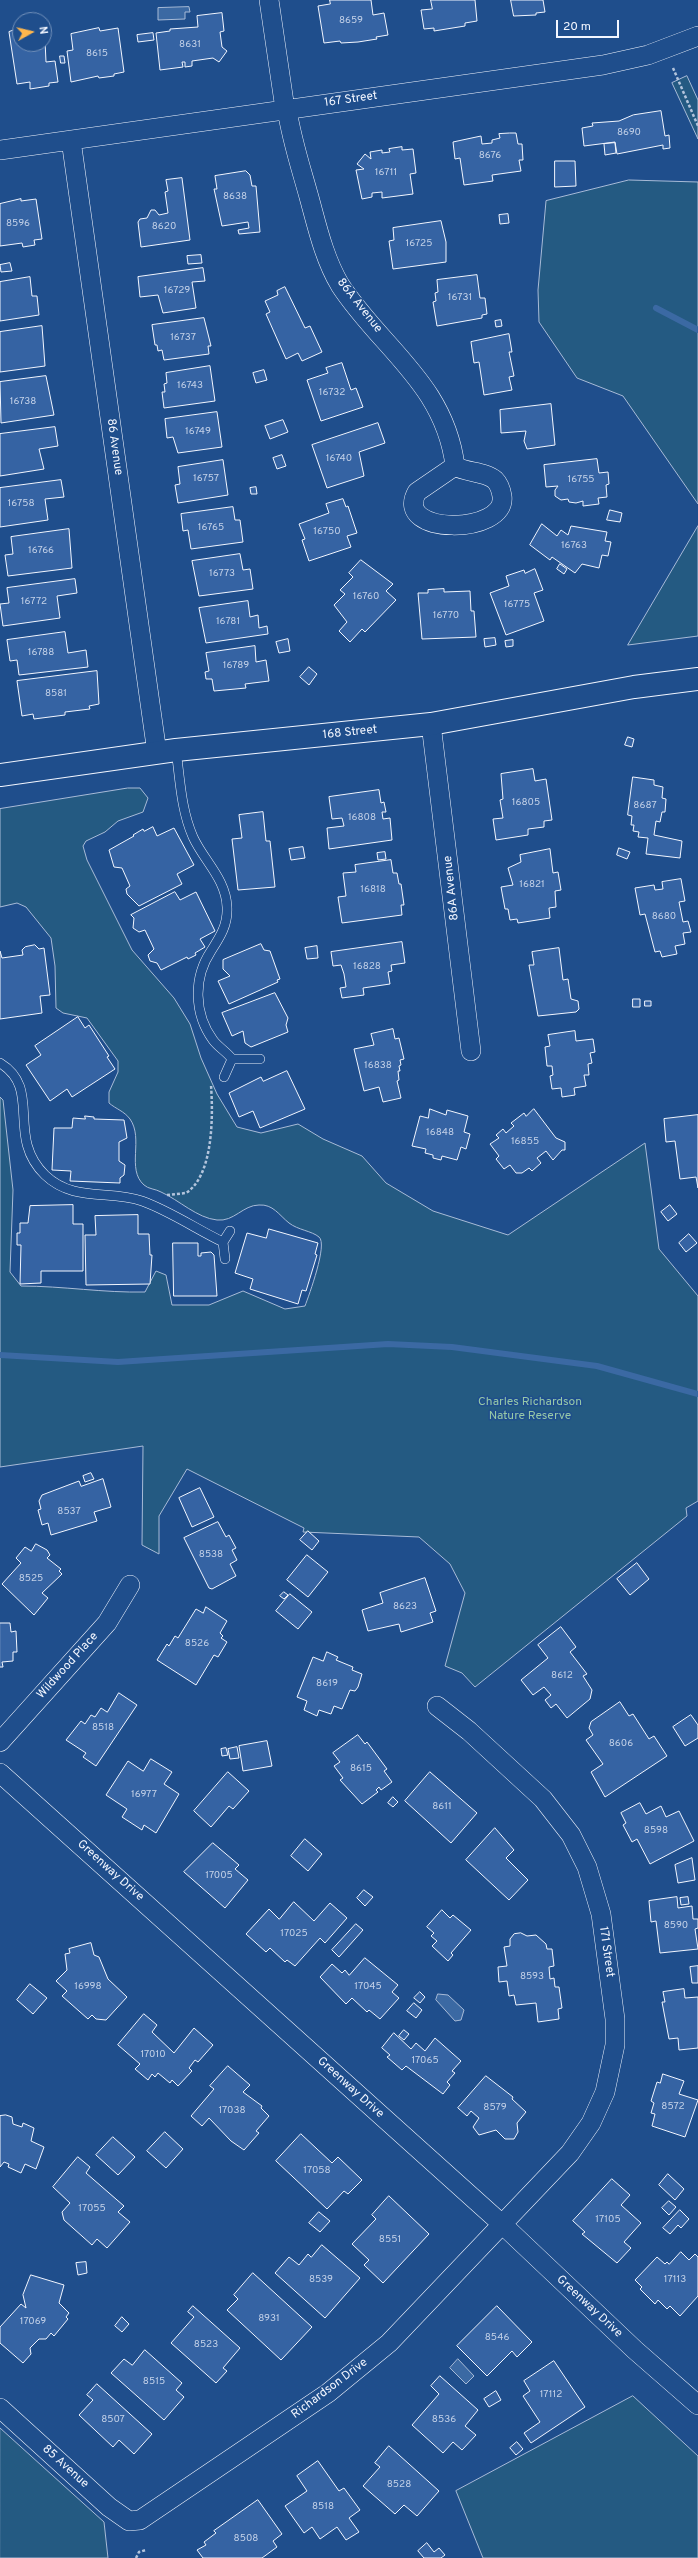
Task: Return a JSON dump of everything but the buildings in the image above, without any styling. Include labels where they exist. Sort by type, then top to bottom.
[{"type":"main road","name":"168 Street","points":[[0,775],[166,752],[431,724],[634,687],[698,679]]},
{"type":"street","name":"86A Avenue","points":[[269,0],[286,109],[317,226],[334,274],[347,294],[414,372],[432,399],[447,430],[455,466]]},
{"type":"street","name":"167 Street","points":[[0,150],[603,64],[648,55],[698,36]]},
{"type":"street","name":"86 Avenue","points":[[71,140],[166,752]]},
{"type":"street","name":"86A Avenue","points":[[431,724],[471,1051]]},
{"type":"street","name":"Wildwood Place","points":[[0,1742],[107,1623],[130,1585]]},
{"type":"street","name":"171 Street","points":[[437,1706],[523,1780],[563,1824],[576,1843],[590,1874],[598,1899],[607,1950],[615,2032],[611,2070],[602,2101],[578,2143],[502,2225]]},
{"type":"street","name":"Greenway Drive","points":[[0,1773],[502,2225],[635,2350],[698,2405]]},
{"type":"street","name":"Richardson Drive","points":[[132,2521],[140,2520],[159,2508],[353,2374],[398,2334],[502,2225]]},
{"type":"street","name":"85 Avenue","points":[[0,2408],[109,2507],[132,2521]]},
{"type":"lane","points":[[166,752],[187,820],[200,852],[220,880],[227,902],[226,925],[207,958],[200,976],[198,994],[200,1015],[214,1041],[232,1059],[260,1059]]},
{"type":"lane","points":[[224,1077],[232,1059]]},
{"type":"lane","points":[[0,1063],[11,1071],[20,1083],[23,1095],[22,1124],[27,1148],[44,1174],[61,1187],[76,1193],[134,1199],[158,1209],[224,1242]]},
{"type":"lane","points":[[225,1258],[224,1242],[230,1231]]},
{"type":"path","points":[[672,68],[698,126]]},
{"type":"path","points":[[158,1209],[168,1194],[186,1194],[199,1177],[209,1149],[213,1105],[210,1082]]},
{"type":"path","points":[[136,2558],[139,2552],[146,2550]]},
{"type":"green space","points":[[687,76],[698,100],[698,139],[672,83]]},
{"type":"green space","points":[[629,180],[698,182],[698,504],[623,396],[577,378],[539,322],[538,290],[546,201]]},
{"type":"green space","points":[[698,526],[698,636],[628,645]]},
{"type":"green space","name":"Charles Richardson Nature Reserve","points":[[128,788],[140,788],[148,798],[143,812],[118,821],[105,832],[86,841],[83,846],[87,860],[132,950],[174,998],[190,1024],[201,1058],[217,1094],[237,1127],[261,1133],[298,1124],[323,1139],[362,1156],[386,1183],[433,1211],[508,1235],[645,1143],[659,1249],[698,1296],[698,1501],[686,1508],[687,1516],[475,1687],[462,1673],[445,1666],[465,1593],[450,1564],[419,1537],[303,1532],[304,1528],[187,1469],[159,1516],[159,1554],[142,1545],[143,1446],[0,1467],[0,1097],[3,1100],[13,1190],[10,1272],[21,1286],[145,1292],[156,1271],[166,1275],[172,1305],[209,1305],[243,1291],[285,1309],[305,1306],[320,1259],[321,1242],[319,1237],[289,1223],[268,1206],[253,1206],[223,1220],[210,1219],[188,1208],[168,1195],[144,1185],[136,1171],[136,1136],[134,1127],[128,1116],[109,1103],[109,1092],[118,1072],[118,1061],[87,1018],[63,1013],[56,1008],[55,966],[51,938],[26,907],[17,903],[0,907],[0,809]]},
{"type":"green space","points":[[633,2396],[698,2456],[698,2558],[483,2558],[456,2491]]},
{"type":"green space","points":[[0,2428],[104,2522],[108,2558],[0,2558]]},
{"type":"shaded area","points":[[189,7],[190,12],[185,12],[185,19],[158,20],[158,8]]},
{"type":"shaded area","points":[[438,1994],[448,1995],[464,2010],[461,2020],[455,2021],[436,2000]]},
{"type":"shaded area","points":[[458,2359],[474,2376],[466,2384],[450,2368]]},
{"type":"waterway","points":[[656,308],[698,330]]},
{"type":"waterway","points":[[0,1355],[118,1362],[388,1344],[452,1347],[597,1366],[698,1394]]}]
